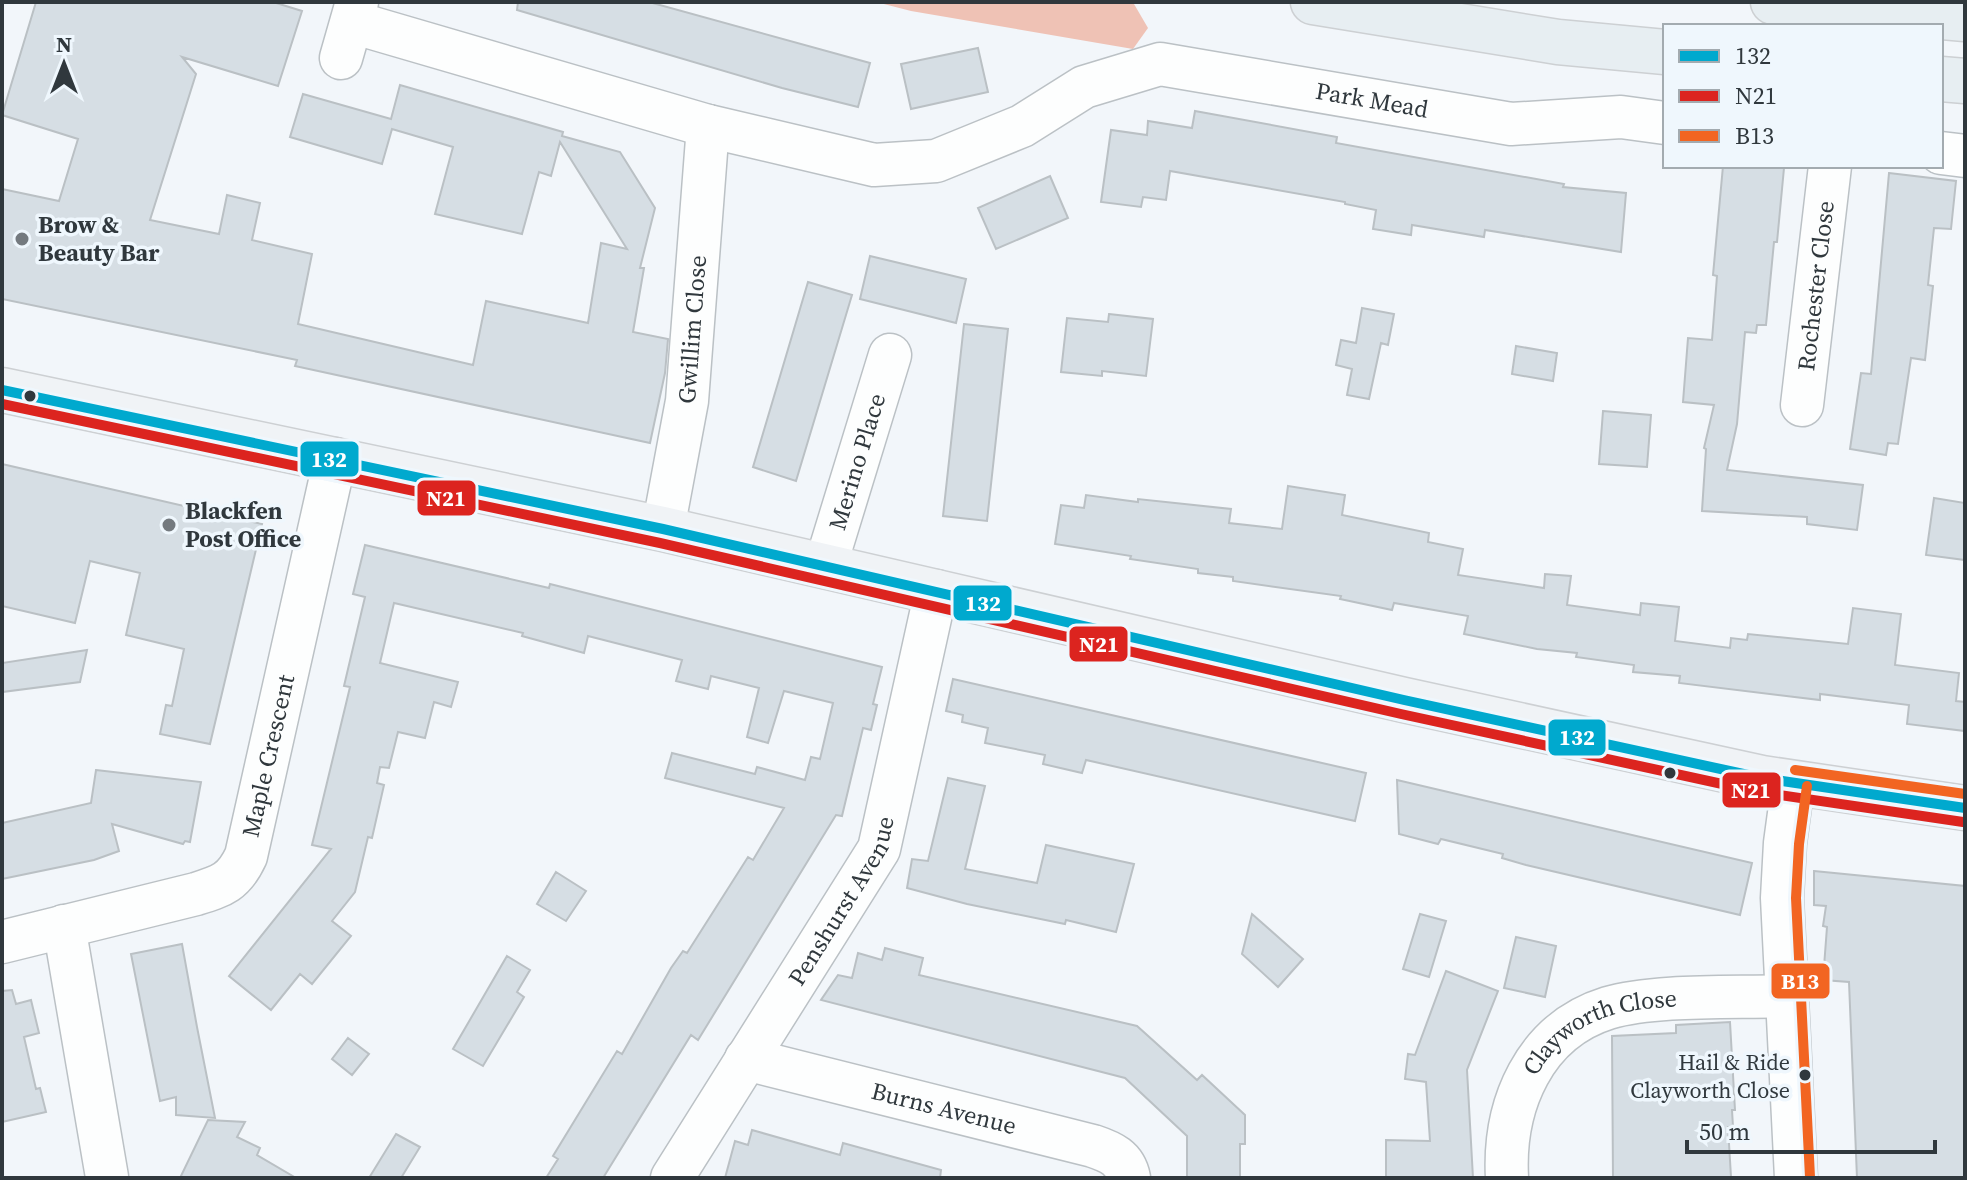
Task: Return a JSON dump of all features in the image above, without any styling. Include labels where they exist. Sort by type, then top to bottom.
[{"type":"highway","points":[[1313,2],[1558,42],[1663,52]]},
{"type":"highway","points":[[1773,2],[1965,19]]},
{"type":"highway","points":[[1943,79],[1965,81]]},
{"type":"main road","points":[[2,390],[663,529],[1404,700],[1793,784],[1965,808]]},
{"type":"street","points":[[350,27],[708,126]]},
{"type":"street","name":"Park Mead","points":[[708,126],[874,165],[936,161],[1022,126],[1084,87],[1160,64],[1511,124],[1621,117],[1663,123]]},
{"type":"street","name":"Gwillim Close","points":[[663,529],[687,401],[708,126]]},
{"type":"street","points":[[1943,153],[1965,156]]},
{"type":"street","name":"Rochester Close","points":[[1802,405],[1830,168]]},
{"type":"street","name":"Merino Place","points":[[825,567],[890,355]]},
{"type":"street","name":"Maple Crescent","points":[[2,942],[221,887],[238,873],[246,856],[335,459]]},
{"type":"street","name":"Penshurst Avenue","points":[[672,1178],[879,849],[936,591]]},
{"type":"street","points":[[1793,784],[1782,898],[1796,1178]]},
{"type":"street","points":[[64,926],[107,1177]]},
{"type":"street","name":"Clayworth Close","points":[[1507,1178],[1509,1128],[1526,1076],[1539,1055],[1568,1028],[1610,1008],[1642,1003],[1785,996]]},
{"type":"street","name":"Burns Avenue","points":[[746,1059],[1093,1146],[1119,1158],[1127,1167],[1129,1178]]},
{"type":"shaded area","points":[[876,2],[1125,2],[1134,4],[1148,28],[1133,49],[911,11]]},
{"type":"building","points":[[36,2],[273,2],[302,11],[278,86],[182,57],[196,74],[150,220],[219,234],[227,195],[260,203],[252,240],[312,254],[298,324],[473,365],[486,301],[588,323],[601,243],[627,249],[560,142],[551,176],[539,172],[522,234],[435,214],[453,147],[392,129],[382,164],[290,137],[303,94],[391,119],[400,85],[563,132],[562,136],[620,152],[655,208],[640,268],[644,268],[633,332],[668,339],[665,373],[650,443],[295,366],[297,360],[2,299],[2,189],[59,201],[78,139],[2,115]]},
{"type":"building","points":[[518,2],[649,2],[870,63],[858,107],[782,88],[517,10]]},
{"type":"building","points":[[978,48],[988,92],[911,109],[901,64]]},
{"type":"building","points":[[1195,111],[1337,137],[1336,143],[1564,184],[1563,187],[1626,193],[1621,252],[1485,230],[1484,237],[1412,225],[1411,235],[1373,229],[1376,210],[1170,171],[1166,200],[1143,197],[1141,207],[1101,202],[1111,130],[1147,135],[1148,121],[1192,128]]},
{"type":"building","points":[[1723,168],[1784,168],[1766,325],[1757,325],[1756,333],[1745,332],[1737,424],[1727,470],[1863,485],[1857,530],[1807,524],[1807,517],[1702,511],[1704,448],[1714,405],[1683,402],[1688,338],[1712,340],[1717,276],[1713,275]]},
{"type":"building","points":[[1889,173],[1956,181],[1951,229],[1934,228],[1928,285],[1933,286],[1925,360],[1911,358],[1898,444],[1888,443],[1886,455],[1850,449],[1861,373],[1871,374]]},
{"type":"building","points":[[1050,176],[1068,218],[996,249],[978,208]]},
{"type":"building","points":[[870,256],[966,279],[956,323],[860,299]]},
{"type":"building","points":[[808,282],[852,295],[796,481],[753,467]]},
{"type":"building","points":[[1362,308],[1394,314],[1388,345],[1381,343],[1369,399],[1347,395],[1352,369],[1336,365],[1341,340],[1356,343]]},
{"type":"building","points":[[1109,314],[1153,319],[1146,376],[1102,371],[1102,376],[1061,372],[1067,318],[1108,322]]},
{"type":"building","points":[[964,324],[1008,329],[987,521],[943,516]]},
{"type":"building","points":[[1516,346],[1557,353],[1553,381],[1512,374]]},
{"type":"building","points":[[1603,411],[1651,415],[1647,467],[1599,464]]},
{"type":"building","points":[[2,464],[262,524],[210,744],[160,734],[166,705],[172,706],[184,649],[126,635],[140,573],[90,561],[75,623],[2,606]]},
{"type":"building","points":[[1288,486],[1345,495],[1342,515],[1429,533],[1428,542],[1463,549],[1458,575],[1544,588],[1545,574],[1571,576],[1567,605],[1640,615],[1641,603],[1679,607],[1675,641],[1730,648],[1731,638],[1747,640],[1748,634],[1848,644],[1853,608],[1901,614],[1895,665],[1959,673],[1956,701],[1965,702],[1965,731],[1907,724],[1909,705],[1820,694],[1820,700],[1679,683],[1680,676],[1633,672],[1634,665],[1576,657],[1577,653],[1537,649],[1464,634],[1468,616],[1394,603],[1392,610],[1340,599],[1341,596],[1233,581],[1233,577],[1198,573],[1198,569],[1055,544],[1061,505],[1084,508],[1086,495],[1231,509],[1229,523],[1282,529]]},
{"type":"building","points":[[1934,498],[1965,503],[1965,560],[1926,555]]},
{"type":"building","points":[[365,545],[549,588],[550,584],[882,667],[873,704],[877,705],[871,730],[863,728],[842,816],[836,815],[698,1040],[691,1035],[603,1178],[546,1178],[558,1159],[553,1156],[617,1051],[622,1054],[671,968],[683,951],[687,953],[748,857],[753,860],[784,808],[665,778],[672,753],[755,774],[757,767],[805,780],[811,757],[820,759],[833,703],[784,691],[768,743],[747,737],[759,688],[711,676],[708,689],[676,681],[682,660],[588,636],[584,653],[522,636],[523,633],[394,603],[380,663],[458,682],[451,707],[434,702],[425,738],[398,732],[389,768],[380,767],[377,783],[384,785],[355,892],[332,921],[351,936],[312,984],[300,974],[271,1010],[229,976],[331,849],[312,845],[350,687],[344,686],[365,597],[353,594]]},
{"type":"building","points":[[87,650],[80,682],[2,692],[2,663]]},
{"type":"building","points":[[953,679],[1366,773],[1355,821],[1086,760],[1082,773],[1043,764],[1045,755],[985,743],[988,728],[962,722],[963,715],[946,711]]},
{"type":"building","points":[[96,770],[201,782],[190,842],[183,844],[112,824],[119,851],[94,860],[2,879],[2,823],[91,803]]},
{"type":"building","points":[[948,778],[985,786],[965,869],[1037,883],[1046,845],[1134,864],[1116,932],[1066,920],[1065,924],[967,904],[907,888],[912,859],[928,861]]},
{"type":"building","points":[[1397,780],[1752,863],[1740,915],[1526,865],[1502,858],[1503,854],[1441,839],[1438,844],[1399,834]]},
{"type":"building","points":[[1814,871],[1965,886],[1965,1178],[1857,1178],[1849,982],[1823,980],[1826,906],[1814,905]]},
{"type":"building","points":[[556,872],[586,891],[566,921],[537,904]]},
{"type":"building","points":[[1252,914],[1303,959],[1278,987],[1242,954]]},
{"type":"building","points":[[1420,914],[1446,921],[1429,977],[1403,969]]},
{"type":"building","points":[[1516,937],[1556,946],[1545,997],[1504,988]]},
{"type":"building","points":[[182,944],[215,1118],[176,1115],[176,1097],[160,1101],[131,954]]},
{"type":"building","points":[[885,948],[923,958],[919,975],[1137,1026],[1197,1080],[1202,1075],[1245,1115],[1245,1144],[1240,1144],[1240,1178],[1187,1178],[1187,1136],[1125,1078],[821,1000],[838,975],[852,978],[858,953],[882,960]]},
{"type":"building","points":[[507,956],[530,970],[517,992],[524,997],[483,1066],[453,1049]]},
{"type":"building","points":[[1446,971],[1498,991],[1467,1070],[1473,1178],[1386,1178],[1386,1140],[1430,1141],[1426,1082],[1405,1079],[1408,1054],[1415,1055]]},
{"type":"building","points":[[12,990],[16,1004],[31,1000],[39,1033],[24,1037],[36,1089],[40,1088],[46,1112],[2,1122],[2,991]]},
{"type":"building","points":[[1730,1022],[1735,1110],[1732,1110],[1733,1127],[1728,1127],[1731,1177],[1613,1178],[1612,1036],[1676,1033],[1676,1025]]},
{"type":"building","points":[[348,1038],[369,1054],[352,1075],[332,1059]]},
{"type":"building","points":[[208,1120],[245,1122],[237,1137],[260,1148],[257,1155],[296,1178],[180,1178]]},
{"type":"building","points":[[752,1130],[840,1155],[843,1143],[941,1170],[940,1178],[725,1178],[735,1141],[748,1145]]},
{"type":"building","points":[[396,1134],[420,1147],[401,1178],[369,1178]]},
{"type":"transit line","name":"132","points":[[2,390],[663,529],[1404,700],[1762,778],[1965,808]]},
{"type":"transit line","name":"N21","points":[[2,404],[660,543],[1401,714],[1759,792],[1963,822]]},
{"type":"transit line","name":"B13","points":[[1795,770],[1965,794]]},
{"type":"transit line","name":"B13","points":[[1807,786],[1796,898],[1810,1177]]},
{"type":"place","name":"Brow & Beauty Bar","points":[[22,239]]},
{"type":"place","name":"Blackfen Post Office","points":[[169,525]]},
{"type":"place","name":"Hail & Ride Clayworth Close","points":[[1805,1075]]}]
